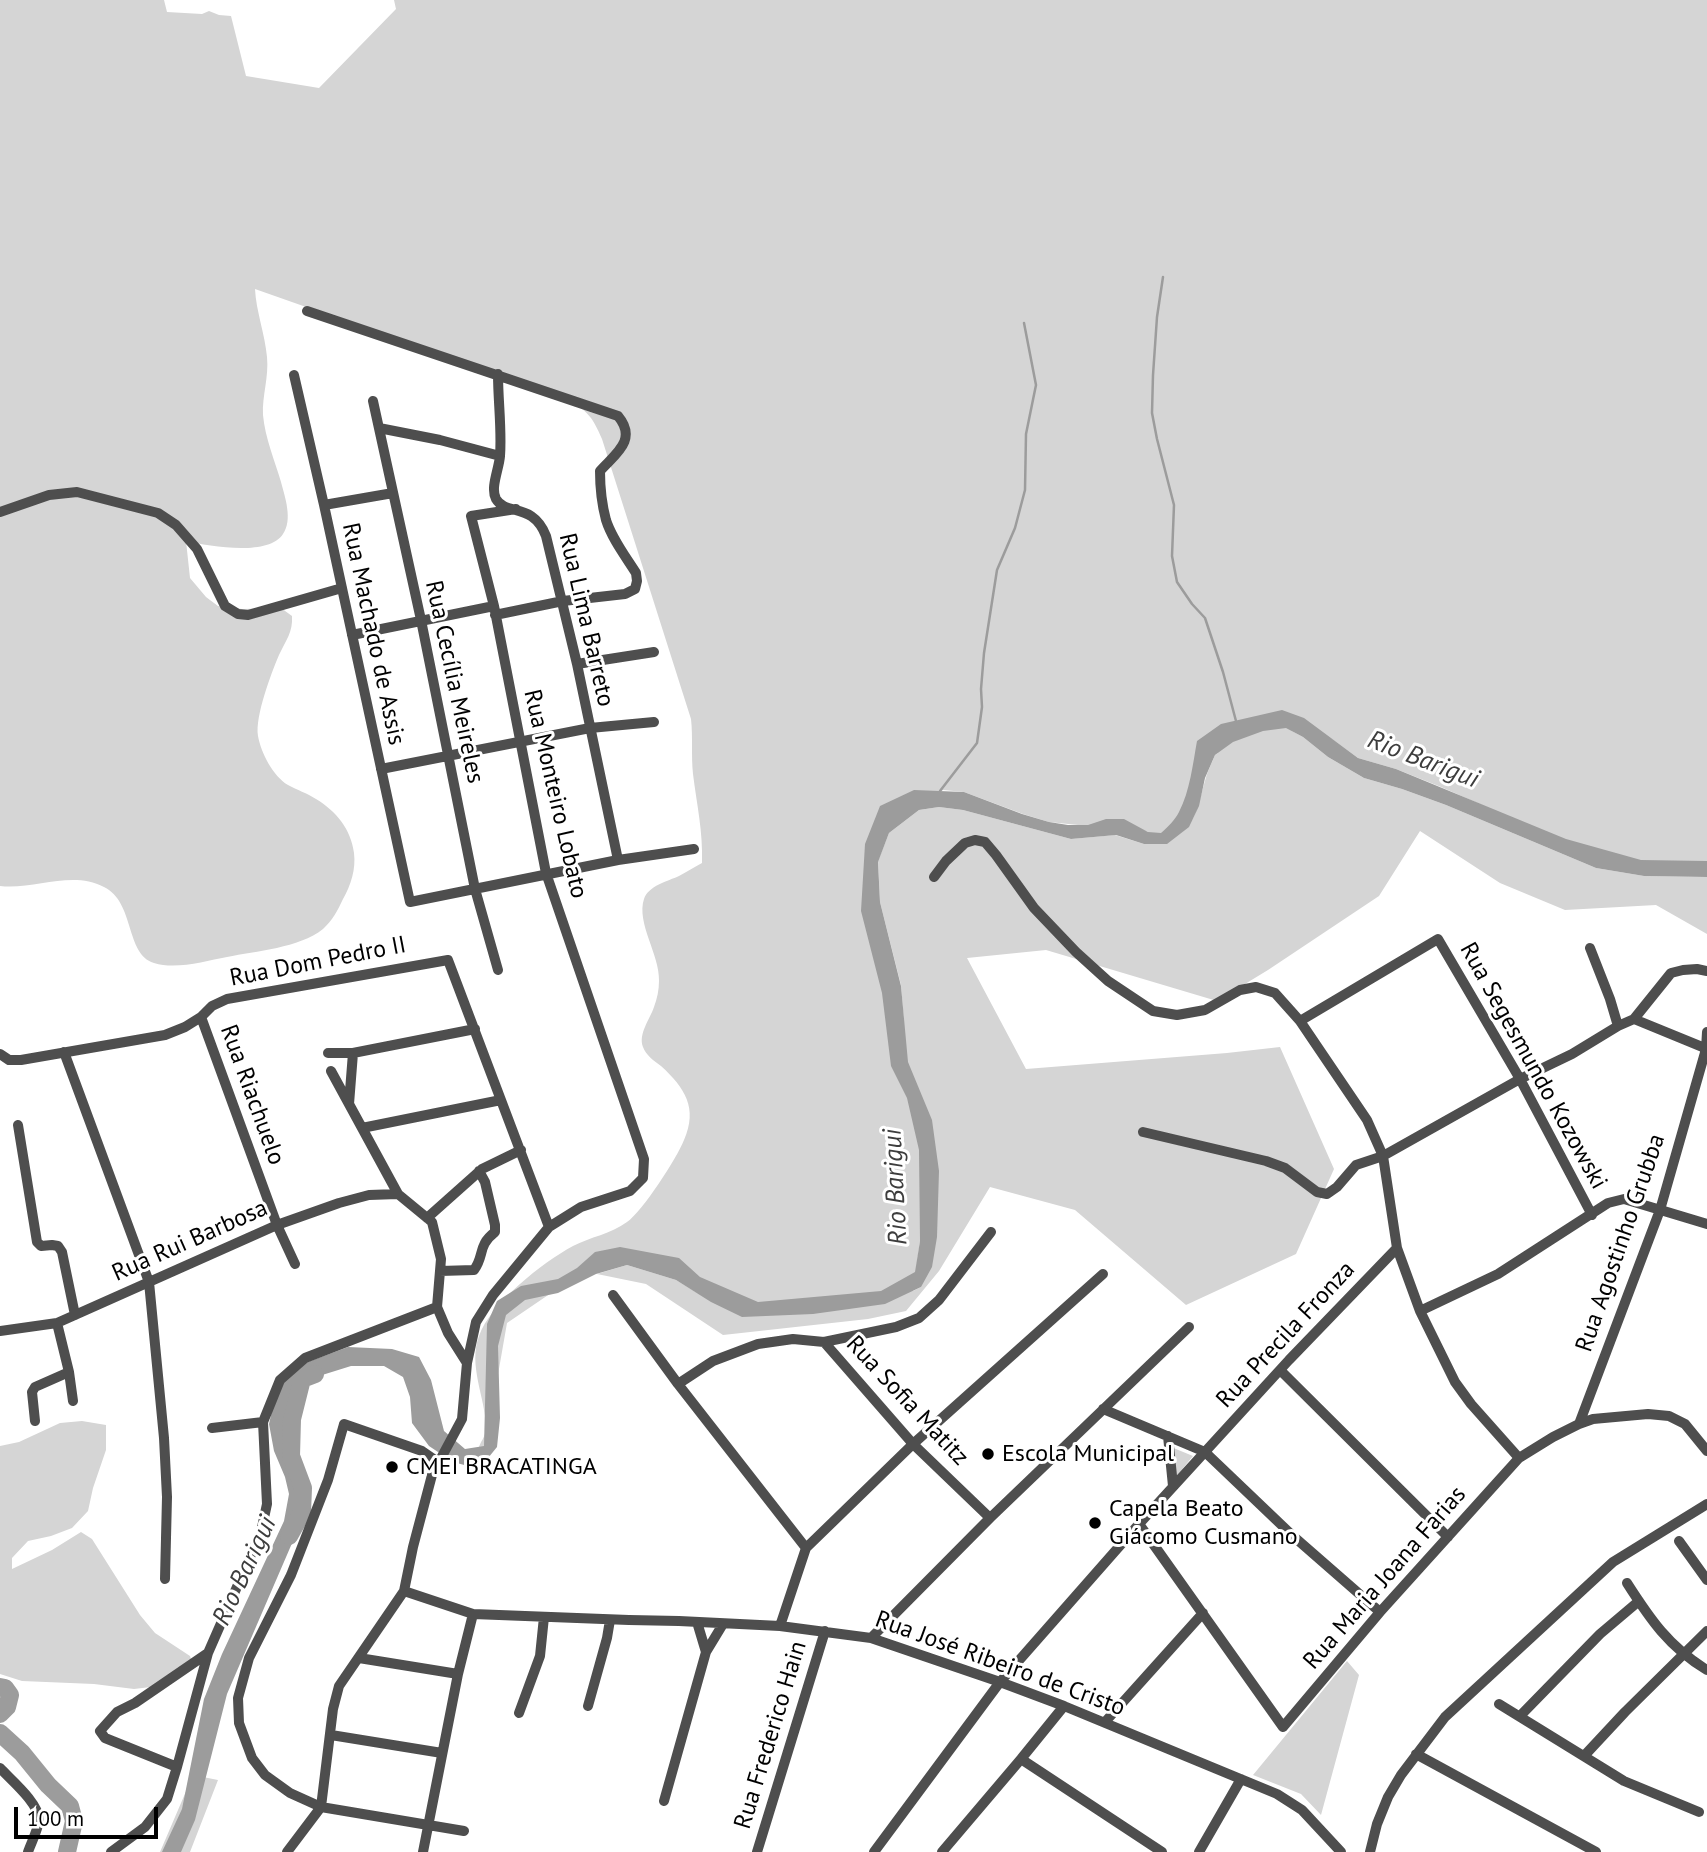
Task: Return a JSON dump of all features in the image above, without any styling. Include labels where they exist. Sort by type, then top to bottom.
[{"type":"street","points":[[307,311],[618,416],[624,423],[626,432],[624,444],[618,454],[600,471],[600,481],[606,520],[636,573],[635,589],[625,594],[421,620],[352,635]]},
{"type":"street","name":"Rua Lima Barreto","points":[[498,374],[500,456],[495,497],[500,503],[535,518],[542,525],[578,664],[618,860]]},
{"type":"street","name":"Rua Machado de Assis","points":[[294,375],[410,902],[475,889]]},
{"type":"street","name":"Rua Cecília Meireles","points":[[373,401],[421,620],[475,889],[498,970]]},
{"type":"street","points":[[379,428],[500,456]]},
{"type":"street","points":[[0,512],[49,495],[78,492],[158,513],[176,526],[197,549],[225,606],[238,614],[248,615],[342,588]]},
{"type":"street","points":[[324,505],[393,493]]},
{"type":"street","name":"Rua Monteiro Lobato","points":[[516,509],[471,516],[495,610],[547,873],[644,1159],[643,1178],[630,1191],[581,1207],[549,1227]]},
{"type":"street","points":[[578,664],[654,652]]},
{"type":"street","points":[[381,769],[590,728],[654,722]]},
{"type":"street","points":[[934,877],[946,861],[965,844],[975,840],[985,842],[1034,908],[1076,952],[1108,981],[1153,1011],[1177,1015],[1205,1010],[1240,990],[1256,987],[1275,993],[1300,1021],[1367,1120],[1383,1156],[1397,1248],[1420,1311],[1455,1382],[1519,1458]]},
{"type":"street","points":[[475,889],[618,860],[694,849]]},
{"type":"street","name":"Rua Segesmundo Kozowski","points":[[1300,1021],[1438,939],[1520,1079],[1592,1215],[1608,1203],[1624,1199],[1707,1224]]},
{"type":"street","points":[[1590,948],[1618,1026]]},
{"type":"street","name":"Rua Dom Pedro II","points":[[0,1054],[9,1060],[21,1060],[165,1035],[186,1027],[212,1006],[227,999],[448,960],[475,1029]]},
{"type":"street","points":[[1143,1132],[1285,1167],[1317,1192],[1327,1194],[1337,1187],[1356,1165],[1383,1156],[1634,1019],[1671,973],[1697,969],[1707,971]]},
{"type":"street","name":"Rua Riachuelo","points":[[201,1017],[277,1225],[295,1264]]},
{"type":"street","points":[[1634,1019],[1706,1049]]},
{"type":"street","points":[[287,1852],[321,1807],[333,1709],[340,1686],[404,1591],[432,1475],[462,1419],[467,1363],[476,1322],[493,1295],[549,1227],[475,1029],[354,1052],[328,1053]]},
{"type":"street","name":"Rua Agostinho Grubba","points":[[1578,1424],[1660,1210],[1706,1049],[1707,1032]]},
{"type":"street","points":[[64,1052],[149,1282],[164,1438],[167,1497],[165,1579]]},
{"type":"street","points":[[349,1104],[354,1052]]},
{"type":"street","points":[[331,1071],[398,1194],[432,1222],[441,1259],[437,1307],[448,1333],[467,1363]]},
{"type":"street","points":[[362,1128],[501,1100]]},
{"type":"street","points":[[18,1125],[37,1242],[41,1246],[58,1246],[62,1252],[75,1315]]},
{"type":"street","points":[[427,1218],[479,1171],[521,1150]]},
{"type":"street","points":[[440,1271],[474,1270],[478,1266],[484,1242],[495,1232],[485,1182],[479,1171]]},
{"type":"street","name":"Rua Rui Barbosa","points":[[0,1331],[57,1323],[277,1225],[369,1195],[398,1194]]},
{"type":"street","points":[[1420,1311],[1498,1274],[1592,1215]]},
{"type":"street","points":[[678,1384],[713,1361],[758,1343],[793,1339],[824,1342],[896,1327],[919,1318],[939,1300],[991,1232]]},
{"type":"street","name":"Rua Precila Fronza","points":[[874,1852],[1000,1682],[1173,1486],[1397,1248]]},
{"type":"street","points":[[780,1626],[806,1548],[913,1444],[1103,1274]]},
{"type":"street","points":[[612,1295],[806,1548]]},
{"type":"street","points":[[111,1852],[145,1828],[167,1799],[208,1653],[261,1532],[267,1504],[263,1422],[280,1380],[305,1358],[437,1307]]},
{"type":"street","points":[[57,1323],[73,1401]]},
{"type":"street","points":[[871,1638],[990,1518],[1189,1327]]},
{"type":"street","name":"Rua Sofia Matitz","points":[[824,1342],[913,1444],[990,1518]]},
{"type":"street","points":[[1280,1370],[1448,1537]]},
{"type":"street","points":[[35,1421],[32,1392],[35,1387],[69,1372]]},
{"type":"street","points":[[1103,1409],[1205,1452],[1293,1536],[1380,1612]]},
{"type":"street","name":"Rua Maria Joana Farias","points":[[1203,1613],[1283,1727],[1380,1612],[1519,1458],[1578,1424],[1593,1419],[1648,1414],[1669,1416],[1685,1424],[1707,1451]]},
{"type":"street","points":[[212,1428],[263,1422]]},
{"type":"street","points":[[439,1460],[422,1451],[344,1424],[328,1480],[296,1563],[249,1658],[238,1698],[239,1723],[252,1758],[265,1775],[290,1793],[321,1807],[464,1831]]},
{"type":"street","points":[[1168,1436],[1173,1486]]},
{"type":"street","points":[[1370,1852],[1388,1797],[1401,1775],[1445,1717],[1613,1562],[1707,1504]]},
{"type":"street","points":[[1105,1722],[1203,1613],[1139,1524]]},
{"type":"street","points":[[1679,1541],[1707,1580]]},
{"type":"street","points":[[1627,1583],[1664,1636],[1707,1670]]},
{"type":"street","name":"Rua José Ribeiro de Cristo","points":[[404,1591],[473,1614],[780,1626],[871,1638],[1064,1706],[1277,1794],[1302,1811],[1341,1852]]},
{"type":"street","points":[[1520,1716],[1600,1634],[1639,1601]]},
{"type":"street","points":[[423,1852],[458,1674],[473,1614]]},
{"type":"street","points":[[519,1713],[540,1656],[544,1617]]},
{"type":"street","points":[[588,1706],[610,1620]]},
{"type":"street","points":[[697,1622],[706,1652]]},
{"type":"street","points":[[664,1801],[706,1652],[723,1624]]},
{"type":"street","name":"Rua Frederico Hain","points":[[757,1852],[825,1631]]},
{"type":"street","points":[[1584,1756],[1707,1631]]},
{"type":"street","points":[[177,1767],[105,1738],[100,1731],[117,1712],[135,1703],[208,1653]]},
{"type":"street","points":[[359,1658],[458,1674]]},
{"type":"street","points":[[1499,1704],[1624,1781],[1699,1812]]},
{"type":"street","points":[[942,1852],[1064,1706]]},
{"type":"street","points":[[331,1735],[442,1753]]},
{"type":"street","points":[[1416,1754],[1596,1852]]},
{"type":"street","points":[[1021,1759],[1162,1852]]},
{"type":"street","points":[[0,1768],[35,1808],[39,1820],[28,1852]]},
{"type":"street","points":[[1199,1852],[1241,1779]]},
{"type":"shaded area","points":[[0,0],[164,0],[167,12],[202,14],[209,11],[231,16],[246,76],[319,88],[396,9],[394,0],[1707,0],[1707,869],[1601,857],[1441,787],[1396,769],[1358,758],[1332,739],[1292,731],[1364,778],[1446,805],[1596,868],[1644,876],[1707,877],[1707,934],[1656,905],[1565,910],[1500,883],[1420,831],[1379,896],[1217,1001],[1046,950],[967,958],[1026,1069],[1280,1047],[1334,1169],[1296,1254],[1186,1305],[1075,1210],[990,1187],[939,1271],[906,1311],[868,1319],[723,1335],[646,1284],[597,1274],[627,1265],[676,1280],[699,1294],[639,1251],[557,1289],[507,1323],[496,1386],[497,1439],[488,1457],[479,1461],[478,1450],[486,1426],[475,1358],[479,1336],[485,1324],[519,1285],[547,1262],[573,1246],[627,1222],[667,1171],[688,1129],[689,1108],[683,1091],[648,1055],[642,1042],[643,1032],[656,1001],[659,981],[642,908],[646,894],[654,887],[702,863],[701,829],[692,767],[691,719],[602,439],[586,413],[570,400],[255,289],[267,357],[264,424],[287,508],[286,528],[275,541],[252,548],[186,541],[190,578],[206,597],[218,606],[242,609],[281,608],[292,616],[290,631],[264,695],[258,736],[265,757],[277,776],[323,804],[336,815],[346,829],[354,859],[354,871],[348,888],[326,926],[302,941],[264,951],[172,966],[154,963],[145,958],[138,949],[121,904],[114,894],[104,887],[79,880],[0,886]],"holes":[[[1218,753],[1208,771],[1194,817],[1179,834],[1211,755]],[[943,790],[964,792],[1023,814],[1049,822],[1078,825],[1082,829],[1148,832],[1144,844],[1115,835],[1071,839],[963,810],[939,807],[919,810],[889,833],[878,861],[880,902],[901,985],[904,1022],[880,954],[871,835]],[[929,1149],[921,1287],[913,1291]]]},
{"type":"shaded area","points":[[1282,710],[1304,718],[1358,758],[1396,769],[1566,839],[1641,860],[1707,861],[1707,877],[1644,876],[1596,868],[1446,805],[1364,778],[1286,728],[1263,731],[1233,742],[1215,755],[1205,778],[1199,806],[1189,827],[1167,844],[1144,844],[1116,835],[1071,839],[963,810],[939,807],[919,810],[889,833],[878,862],[880,902],[901,986],[908,1062],[932,1120],[939,1171],[937,1237],[932,1267],[921,1287],[885,1304],[813,1314],[742,1317],[676,1280],[627,1265],[596,1274],[558,1293],[525,1300],[506,1315],[498,1346],[500,1418],[497,1447],[484,1463],[468,1466],[453,1462],[429,1446],[412,1423],[410,1397],[403,1377],[384,1366],[351,1366],[319,1376],[300,1386],[290,1414],[286,1454],[302,1496],[299,1527],[227,1694],[195,1820],[181,1852],[162,1852],[182,1809],[204,1699],[284,1521],[289,1494],[274,1451],[269,1424],[275,1397],[286,1379],[305,1363],[348,1347],[392,1349],[419,1357],[431,1380],[444,1431],[465,1449],[484,1446],[487,1324],[497,1301],[521,1286],[558,1279],[577,1268],[595,1252],[620,1247],[679,1258],[700,1277],[758,1302],[881,1291],[915,1272],[920,1241],[919,1150],[907,1098],[891,1066],[882,993],[861,911],[865,844],[880,806],[914,790],[964,792],[1049,822],[1088,825],[1106,819],[1124,819],[1148,832],[1161,833],[1169,826],[1183,804],[1197,741],[1221,724]]},
{"type":"shaded area","points":[[82,1421],[106,1425],[106,1450],[88,1511],[72,1528],[28,1541],[12,1558],[12,1569],[52,1550],[81,1532],[92,1539],[140,1615],[155,1633],[190,1656],[194,1668],[159,1686],[134,1689],[94,1684],[22,1681],[0,1674],[0,1446],[19,1442],[60,1423]]},
{"type":"shaded area","points":[[1171,1447],[1193,1456],[1175,1478]]},
{"type":"shaded area","points":[[1347,1661],[1359,1675],[1321,1815],[1301,1794],[1253,1775]]},
{"type":"shaded area","points":[[193,1775],[218,1780],[190,1852],[160,1852]]},
{"type":"waterway","points":[[1163,277],[1157,317],[1152,413],[1174,505],[1172,556],[1177,582],[1205,618],[1236,721]]},
{"type":"waterway","points":[[940,791],[977,743],[982,707],[984,653],[997,570],[1015,528],[1025,490],[1026,434],[1036,385],[1024,323]]},
{"type":"waterway","name":"Rio Barigui","points":[[289,1536],[302,1513],[303,1488],[291,1456],[292,1419],[302,1379],[315,1374]]},
{"type":"waterway","points":[[0,1687],[5,1688],[10,1695],[7,1707],[0,1714]]},
{"type":"waterway","points":[[0,1733],[70,1806],[74,1821],[67,1852]]},
{"type":"place","name":"Escola Municipal","points":[[988,1454]]},
{"type":"place","name":"CMEI BRACATINGA","points":[[392,1467]]},
{"type":"place","name":"Capela Beato Giácomo Cusmano","points":[[1095,1523]]}]
